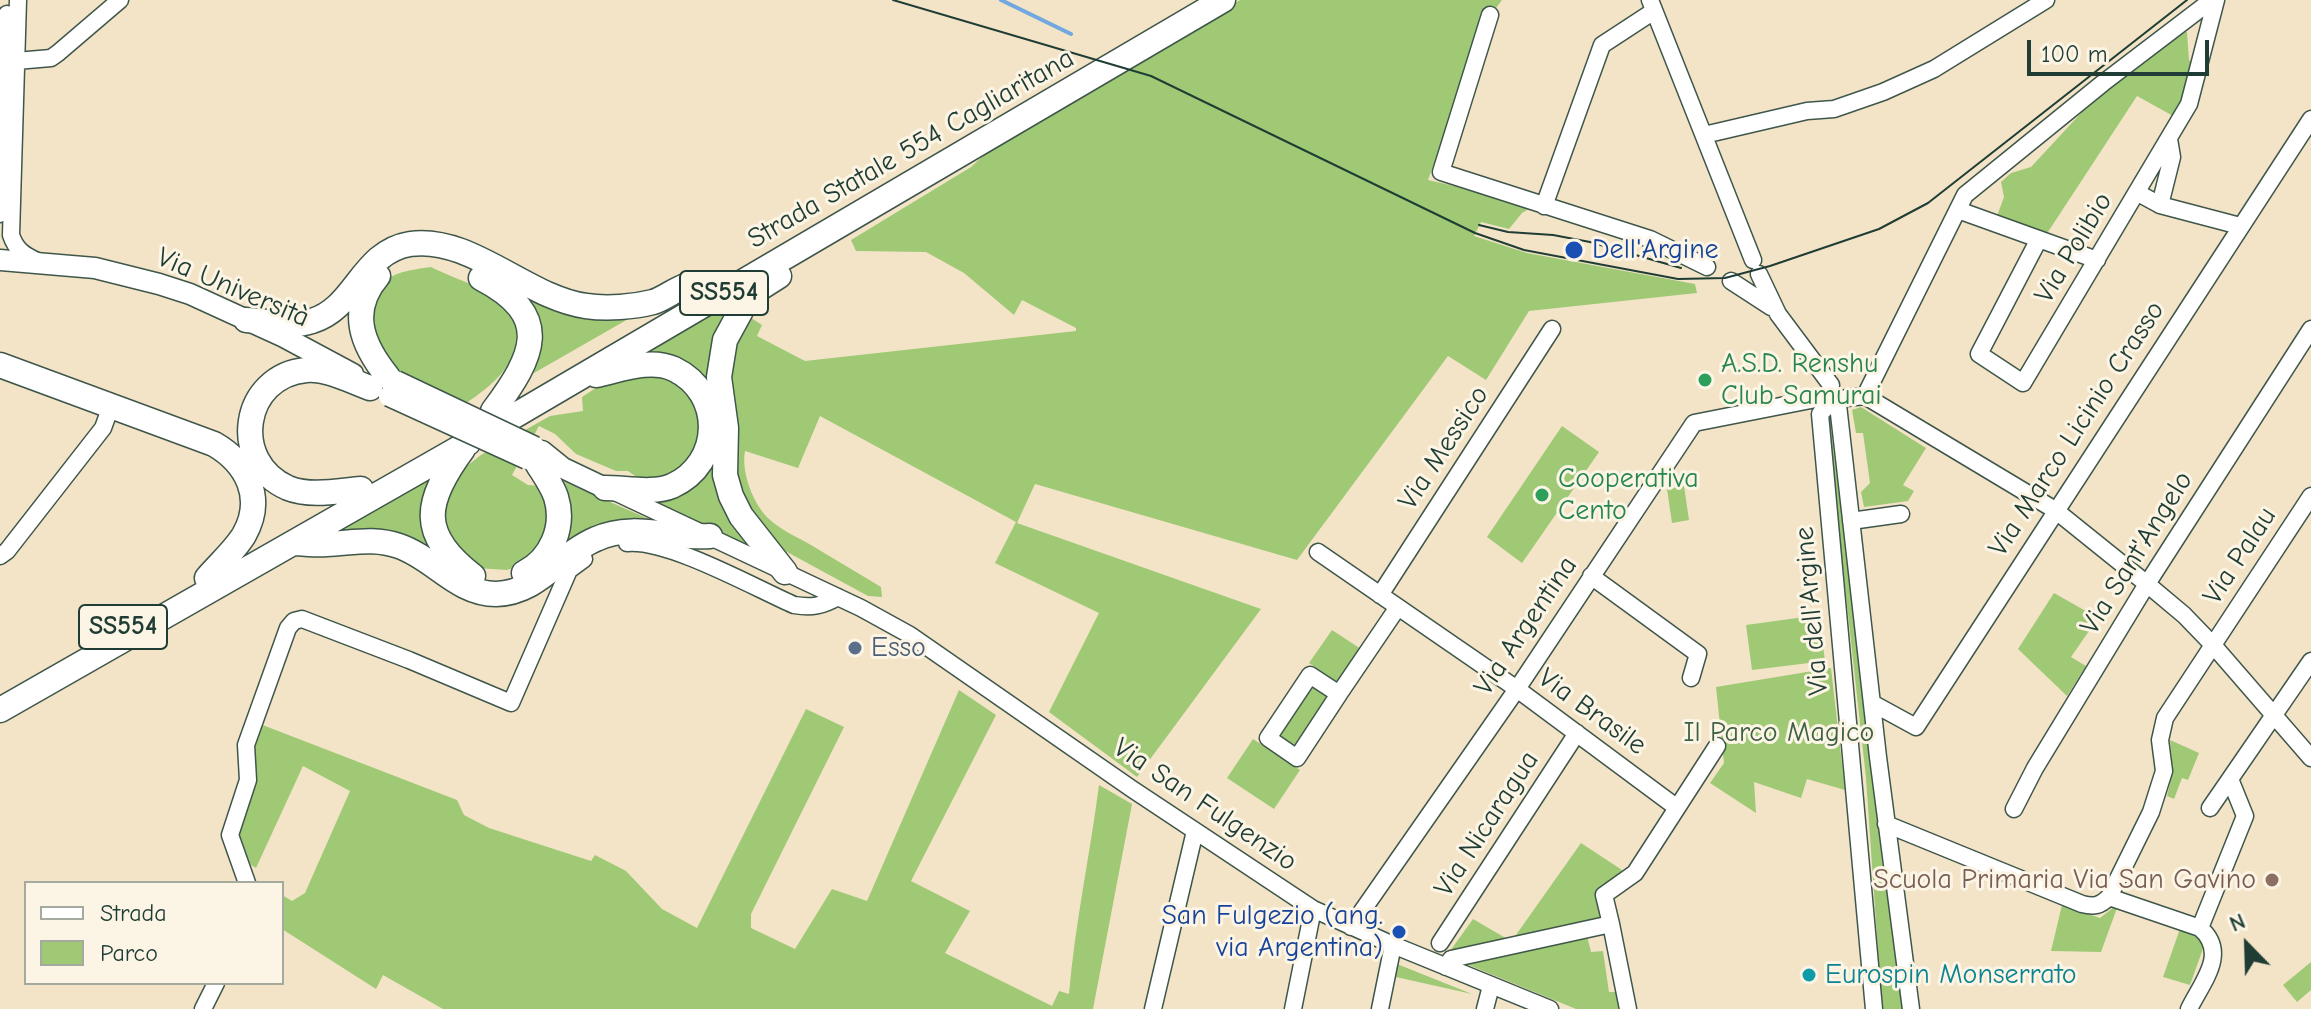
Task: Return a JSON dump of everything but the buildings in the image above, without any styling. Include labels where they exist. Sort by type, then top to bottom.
[{"type":"highway","name":"Strada Statale 554 Cagliaritana","points":[[1123,52],[1194,0]]},
{"type":"highway","name":"Strada Statale 554 Cagliaritana","points":[[495,416],[710,286],[1123,52],[1223,0]]},
{"type":"highway","name":"Strada Statale 554 Cagliaritana","points":[[495,416],[574,380],[873,206],[1092,70]]},
{"type":"highway","points":[[785,572],[741,516],[725,475],[726,428],[719,377],[725,340],[743,307],[757,290],[871,221],[873,206]]},
{"type":"highway","points":[[246,320],[293,325],[314,321],[335,310],[365,271],[382,255],[392,249],[414,244],[439,245],[561,300],[588,306],[628,306],[654,301],[691,284],[710,286]]},
{"type":"highway","points":[[386,386],[362,332],[360,315],[366,293],[386,268],[416,256],[434,258],[507,291],[526,316],[529,345],[525,363],[495,416]]},
{"type":"highway","points":[[574,380],[649,364],[673,369],[696,384],[710,407],[713,429],[708,450],[694,472],[672,486],[653,490],[605,488]]},
{"type":"highway","points":[[0,365],[214,444],[230,453],[242,466],[253,501],[248,527],[242,538],[207,578]]},
{"type":"highway","points":[[361,489],[302,492],[278,482],[255,457],[249,421],[255,402],[262,393],[279,378],[296,371],[321,370],[386,386]]},
{"type":"highway","points":[[461,441],[440,486],[432,524],[440,546],[473,576],[494,581],[512,579],[530,571],[547,555],[558,532],[555,495],[535,456]]},
{"type":"highway","name":"SS554","points":[[0,694],[361,489],[461,441]]},
{"type":"highway","name":"SS554","points":[[0,710],[296,543],[461,441]]},
{"type":"highway","points":[[296,543],[373,540],[398,545],[421,555],[454,581],[494,594],[527,586],[596,538],[646,530],[693,538],[710,536]]},
{"type":"main road","name":"Via Università","points":[[0,260],[95,268],[190,294],[605,488]]},
{"type":"street","points":[[0,214],[7,0]]},
{"type":"street","points":[[18,0],[11,235],[14,245],[23,254],[40,262]]},
{"type":"street","points":[[16,61],[51,58],[120,0]]},
{"type":"street","points":[[1704,135],[1807,111],[1834,109],[1883,92],[1934,69],[2046,0]]},
{"type":"street","points":[[2214,0],[2103,83],[1965,195],[1865,396],[2055,510],[2147,584],[2213,645],[2311,758]]},
{"type":"street","name":"Via Polibio","points":[[2039,239],[1979,354],[2023,383],[2189,104],[2214,0]]},
{"type":"street","points":[[1544,206],[1602,45],[1652,6],[1756,267],[1778,314],[1834,398]]},
{"type":"street","points":[[1490,15],[1441,172],[1650,239],[1707,267]]},
{"type":"street","name":"Via Marco Licinio Crasso","points":[[1872,703],[1916,727],[2311,119]]},
{"type":"street","name":"Via Polibio","points":[[2160,205],[2172,157],[2169,139]]},
{"type":"street","points":[[2138,193],[2160,205],[2240,226]]},
{"type":"street","points":[[1958,210],[2097,260]]},
{"type":"street","points":[[1731,281],[1750,291],[1778,314]]},
{"type":"street","name":"Via Messico","points":[[1380,595],[1552,329]]},
{"type":"street","name":"Via Sant'Angelo","points":[[2014,809],[2035,768],[2147,584],[2311,329]]},
{"type":"street","name":"Via Argentina","points":[[1351,927],[1517,689],[1694,423],[1834,398],[1865,396]]},
{"type":"street","name":"Via dell'Argine","points":[[1834,398],[1911,1009]]},
{"type":"street","name":"Via dell'Argine","points":[[1834,398],[1820,414],[1874,1009]]},
{"type":"street","points":[[0,556],[103,428],[111,406]]},
{"type":"street","name":"Via Università","points":[[605,488],[841,598]]},
{"type":"street","name":"Via Palau","points":[[2109,897],[2151,812],[2164,771],[2160,740],[2165,718],[2311,496]]},
{"type":"street","points":[[1851,521],[1901,514]]},
{"type":"street","points":[[246,881],[230,835],[248,780],[246,745],[288,628],[294,621],[302,619],[382,649],[511,703],[569,570],[595,552],[616,544],[641,542],[685,556],[794,605],[811,608],[841,598]]},
{"type":"street","name":"Via Brasile","points":[[1318,552],[1517,689],[1676,807]]},
{"type":"street","points":[[1591,576],[1698,654],[1691,678]]},
{"type":"street","name":"Via San Fulgenzio","points":[[841,598],[940,655],[1313,909],[1550,1009]]},
{"type":"street","points":[[1339,694],[1310,675],[1268,738],[1297,758],[1398,607]]},
{"type":"street","points":[[2210,808],[2311,661]]},
{"type":"street","name":"Via Nicaragua","points":[[1440,943],[1577,733]]},
{"type":"street","points":[[1628,1009],[1604,895],[1635,873],[1717,746]]},
{"type":"street","points":[[2200,928],[2245,816],[2230,779]]},
{"type":"street","points":[[1886,824],[2082,904],[2093,907],[2109,897],[2200,928],[2210,937],[2215,952],[2189,1009]]},
{"type":"street","points":[[1153,1009],[1195,831]]},
{"type":"street","points":[[1293,1009],[1313,909]]},
{"type":"street","points":[[1446,967],[1451,959],[1611,924]]},
{"type":"street","points":[[1380,1009],[1393,945]]},
{"type":"street","points":[[203,1009],[215,985]]},
{"type":"street","points":[[1485,1009],[1491,986]]},
{"type":"green space","points":[[1240,0],[1502,0],[1496,8],[1485,10],[1437,165],[1433,166],[1428,180],[1532,207],[1522,213],[1509,229],[1481,222],[1474,236],[1527,253],[1695,284],[1697,293],[1529,311],[1486,380],[1448,356],[1297,560],[1035,484],[1017,523],[1261,609],[1137,777],[1049,712],[1099,613],[995,563],[1016,522],[820,416],[798,468],[745,451],[747,478],[763,513],[784,530],[881,587],[882,597],[868,596],[776,546],[739,504],[726,380],[745,314],[762,325],[757,336],[805,361],[1076,331],[1076,328],[1022,300],[1014,315],[964,273],[926,252],[856,251],[851,240],[971,167],[995,145]]},
{"type":"green space","points":[[2187,32],[2189,60],[2194,64],[2184,101],[2175,117],[2137,96],[2046,235],[1997,216],[2004,197],[2001,182],[2011,173],[2031,167],[2082,112],[2178,33]]},
{"type":"green space","points":[[431,267],[493,295],[506,306],[514,322],[515,343],[508,365],[493,382],[465,404],[400,373],[383,358],[367,314],[390,278],[405,271]]},
{"type":"green space","points":[[518,288],[628,314],[630,318],[527,377]]},
{"type":"green space","points":[[743,293],[711,385],[643,356],[648,348]]},
{"type":"green space","points":[[649,368],[687,386],[688,397],[695,397],[703,439],[676,477],[642,481],[628,471],[616,471],[576,454],[555,434],[539,426],[512,475],[528,485],[541,486],[551,521],[528,563],[507,570],[476,568],[442,527],[444,500],[463,469],[481,455],[550,416],[583,411],[582,397],[605,382]]},
{"type":"green space","points":[[1861,407],[1926,448],[1903,485],[1914,491],[1908,501],[1864,507],[1861,492],[1870,483],[1863,433],[1856,433],[1852,410]]},
{"type":"green space","points":[[1826,414],[1829,414],[1905,1009],[1882,1009],[1866,778]]},
{"type":"green space","name":"Cooperativa Cento","points":[[1562,426],[1599,452],[1522,563],[1487,537]]},
{"type":"green space","points":[[716,449],[750,547],[657,503],[657,497]]},
{"type":"green space","points":[[431,476],[440,558],[328,535]]},
{"type":"green space","points":[[551,476],[667,527],[566,549]]},
{"type":"green space","points":[[1684,486],[1689,520],[1672,523],[1667,489]]},
{"type":"green space","points":[[2054,593],[2098,618],[2071,657],[2086,666],[2067,696],[2018,649]]},
{"type":"green space","points":[[1819,615],[1825,661],[1752,670],[1746,625]]},
{"type":"green space","points":[[1332,630],[1361,649],[1339,683],[1309,663]]},
{"type":"green space","name":"Il Parco Magico","points":[[1831,668],[1845,790],[1807,779],[1801,798],[1754,782],[1756,813],[1710,783],[1724,763],[1716,687]]},
{"type":"green space","points":[[1315,684],[1331,695],[1294,749],[1278,737]]},
{"type":"green space","points":[[959,690],[996,715],[911,881],[970,911],[945,953],[1052,1006],[1059,991],[1069,994],[1099,785],[1132,804],[1093,1009],[443,1009],[383,975],[376,989],[284,930],[284,896],[292,901],[305,893],[350,791],[303,766],[256,868],[251,865],[238,836],[255,784],[253,752],[260,724],[457,800],[464,815],[489,828],[591,861],[595,855],[626,871],[662,909],[697,928],[806,709],[844,727],[751,914],[751,928],[795,949],[832,889],[867,901]]},
{"type":"green space","points":[[1253,739],[1300,770],[1274,809],[1227,778]]},
{"type":"green space","points":[[2170,740],[2199,753],[2188,780],[2182,778],[2174,799],[2167,796],[2173,771]]},
{"type":"green space","points":[[1581,843],[1622,870],[1605,904],[1609,919],[1511,942]]},
{"type":"green space","points":[[2062,905],[2100,918],[2117,908],[2101,952],[2051,951]]},
{"type":"green space","points":[[1473,919],[1509,940],[1450,951]]},
{"type":"green space","points":[[2181,926],[2205,943],[2190,985],[2163,977]]},
{"type":"green space","points":[[1587,936],[1591,952],[1603,951],[1609,992],[1622,992],[1624,1009],[1576,1009],[1459,961]]},
{"type":"green space","points":[[2311,962],[2311,990],[2297,1002],[2283,985]]},
{"type":"green space","points":[[1397,964],[1472,994],[1396,977]]},
{"type":"waterway","points":[[1001,0],[1071,34]]},
{"type":"tram line","points":[[893,0],[1151,76],[1475,233],[1524,250],[1678,279],[1725,278],[1770,266],[1879,229],[1928,203],[2187,0]]},
{"type":"tram line","points":[[1479,225],[1508,232],[1553,235],[1590,242],[1681,268]]},
{"type":"place","name":"Dell'Argine","points":[[1574,250]]},
{"type":"place","name":"A.S.D. Renshu Club Samurai","points":[[1705,380]]},
{"type":"place","name":"Cooperativa Cento","points":[[1542,495]]},
{"type":"place","name":"Esso","points":[[855,648]]},
{"type":"place","name":"Scuola Primaria Via San Gavino","points":[[2272,880]]},
{"type":"place","name":"San Fulgezio (ang. via Argentina)","points":[[1399,932]]},
{"type":"place","name":"Eurospin Monserrato","points":[[1809,975]]}]
